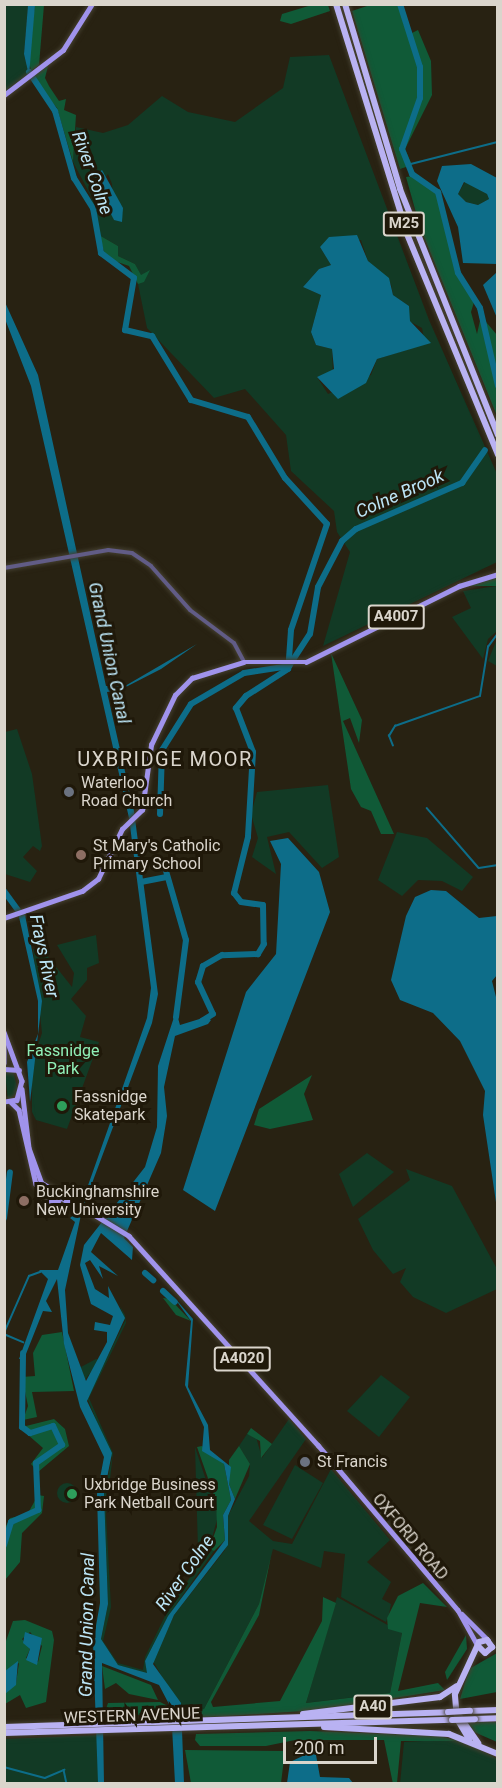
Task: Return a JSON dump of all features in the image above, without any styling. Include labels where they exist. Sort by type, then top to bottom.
[{"type":"highway","name":"M25","points":[[336,4],[404,225],[498,455]]},
{"type":"highway","name":"M25","points":[[345,4],[407,207],[496,432]]},
{"type":"highway","points":[[488,1641],[489,1652]]},
{"type":"highway","points":[[475,1742],[462,1730],[455,1698],[457,1686],[478,1646],[488,1641],[498,1643]]},
{"type":"highway","points":[[478,1646],[489,1652]]},
{"type":"highway","points":[[471,1661],[498,1648]]},
{"type":"highway","name":"A40","points":[[210,1722],[440,1697],[448,1694],[457,1686]]},
{"type":"highway","points":[[440,1697],[455,1698]]},
{"type":"highway","points":[[210,1722],[498,1710]]},
{"type":"highway","points":[[459,1716],[475,1742]]},
{"type":"highway","points":[[261,1726],[498,1718]]},
{"type":"highway","name":"WESTERN AVENUE","points":[[4,1727],[86,1729],[210,1722]]},
{"type":"highway","name":"WESTERN AVENUE","points":[[185,1725],[261,1726]]},
{"type":"highway","points":[[261,1726],[449,1734],[475,1742],[497,1753]]},
{"type":"highway","name":"WESTERN AVENUE","points":[[4,1733],[26,1729]]},
{"type":"highway","points":[[449,1734],[462,1730]]},
{"type":"main road","points":[[4,95],[72,40],[92,4]]},
{"type":"main road","name":"A4007","points":[[4,918],[91,886],[125,826],[137,817],[151,746],[175,695],[192,678],[244,662],[296,662],[314,659],[459,586],[498,574]]},
{"type":"main road","points":[[4,1032],[19,1070],[22,1089],[7,1102]]},
{"type":"main road","points":[[4,1043],[4,1063]]},
{"type":"main road","points":[[4,1069],[19,1070]]},
{"type":"main road","name":"A4020","points":[[22,1089],[33,1169],[44,1186],[76,1204]]},
{"type":"main road","name":"A4020","points":[[7,1102],[19,1110],[36,1184],[61,1201],[76,1204]]},
{"type":"main road","points":[[45,1202],[61,1201]]},
{"type":"main road","name":"OXFORD ROAD","points":[[76,1204],[106,1218],[129,1236],[458,1610],[488,1641]]},
{"type":"main road","name":"OXFORD ROAD","points":[[458,1610],[478,1646]]},
{"type":"street","points":[[4,568],[113,550],[139,556],[190,610],[234,643],[244,662]]},
{"type":"green space","points":[[315,4],[328,5],[330,11],[291,24],[280,21],[282,14]]},
{"type":"green space","points":[[373,4],[399,5],[404,25],[410,34],[418,30],[431,61],[432,95],[405,149],[412,165],[400,169],[352,11]]},
{"type":"green space","points":[[5,5],[28,5],[24,54],[29,76],[5,93]]},
{"type":"green space","points":[[35,5],[44,5],[39,65],[31,71],[28,56]]},
{"type":"green space","points":[[329,55],[429,320],[497,474],[497,562],[323,646],[350,552],[337,532],[334,511],[291,471],[286,435],[245,389],[214,398],[147,328],[138,284],[148,271],[141,276],[135,264],[118,256],[118,246],[99,235],[91,196],[73,162],[76,127],[103,133],[128,125],[162,96],[188,112],[235,122],[283,88],[290,57]],"holes":[[[108,174],[112,184],[114,220],[99,187]],[[361,240],[368,261],[391,284],[393,295],[409,306],[409,321],[422,328],[425,344],[377,359],[371,375],[328,394],[317,377],[333,373],[332,349],[316,345],[311,332],[321,295],[303,287],[319,269],[331,265],[320,247]]]},
{"type":"green space","points":[[49,62],[45,78],[49,86],[59,101],[66,99],[64,110],[76,115],[73,162],[57,108],[31,77]]},
{"type":"green space","points":[[413,176],[437,195],[456,271],[474,302],[471,312],[477,334],[481,316],[497,335],[497,416],[420,227],[406,177]]},
{"type":"green space","points":[[465,182],[487,194],[489,199],[478,205],[466,202],[458,194]]},
{"type":"green space","points":[[99,235],[118,246],[118,256],[135,264],[141,275],[150,270],[144,282],[138,284],[129,266],[106,258]]},
{"type":"green space","points":[[497,578],[497,586],[468,586],[491,579]]},
{"type":"green space","points":[[497,586],[497,631],[488,639],[483,659],[452,617],[471,608],[463,591]]},
{"type":"green space","points":[[497,639],[497,666],[488,661]]},
{"type":"green space","points":[[331,653],[362,720],[359,743],[350,718],[343,721],[394,834],[381,834],[371,811],[361,807],[351,789]]},
{"type":"green space","points":[[17,729],[32,774],[42,846],[40,851],[33,846],[23,857],[37,871],[30,882],[5,874],[5,732]]},
{"type":"green space","points":[[328,785],[339,857],[322,868],[289,832],[267,837],[276,874],[252,857],[258,838],[251,814],[257,792]]},
{"type":"green space","points":[[397,832],[427,838],[473,877],[462,891],[442,881],[418,880],[402,896],[378,880]]},
{"type":"green space","name":"Fassnidge Park","points":[[96,935],[99,963],[87,968],[87,980],[71,999],[86,1016],[80,1037],[99,1042],[67,1129],[36,1120],[32,1112],[32,1063],[42,1033],[33,949],[41,948],[72,987],[74,973],[57,945]]},
{"type":"green space","points":[[13,1070],[18,1091],[8,1101],[5,1072]]},
{"type":"green space","points":[[312,1075],[304,1094],[313,1120],[270,1129],[254,1125],[259,1109]]},
{"type":"green space","points":[[367,1153],[394,1172],[353,1207],[339,1174]]},
{"type":"green space","points":[[406,1169],[452,1186],[497,1269],[497,1289],[446,1313],[413,1297],[400,1282],[406,1268],[393,1274],[373,1250],[358,1219],[410,1180]]},
{"type":"green space","points":[[163,1298],[170,1299],[191,1321],[176,1315]]},
{"type":"green space","points":[[120,1306],[126,1323],[89,1398],[113,1453],[106,1514],[111,1607],[103,1641],[118,1663],[143,1670],[145,1657],[166,1614],[208,1550],[198,1549],[195,1447],[218,1516],[209,1549],[214,1551],[168,1616],[145,1661],[148,1674],[118,1665],[101,1639],[108,1604],[104,1493],[112,1458],[87,1398],[125,1321]]},
{"type":"green space","points":[[62,1332],[74,1391],[32,1392],[37,1417],[23,1420],[28,1406],[22,1377],[35,1376],[33,1353],[42,1335]]},
{"type":"green space","points":[[96,1359],[100,1360],[84,1381],[79,1368]]},
{"type":"green space","points":[[381,1375],[410,1397],[379,1437],[347,1411]]},
{"type":"green space","points":[[54,1419],[65,1429],[69,1446],[38,1472],[31,1464],[43,1448],[27,1434],[26,1426]]},
{"type":"green space","points":[[289,1419],[306,1439],[249,1521],[273,1541],[292,1544],[331,1469],[390,1540],[367,1562],[391,1582],[382,1599],[391,1604],[389,1614],[386,1622],[341,1597],[345,1554],[324,1551],[321,1568],[273,1549],[259,1604],[204,1709],[182,1712],[153,1661],[174,1615],[225,1550],[228,1516],[249,1476],[250,1464],[239,1446],[247,1434],[256,1437],[262,1458]]},
{"type":"green space","points":[[251,1428],[272,1444],[261,1458],[260,1441],[247,1434]]},
{"type":"green space","points":[[202,1446],[224,1464],[231,1500],[223,1515],[225,1540],[214,1551],[209,1549],[217,1527],[216,1501],[197,1447]]},
{"type":"green space","points":[[239,1446],[250,1464],[235,1499],[229,1484],[229,1460]]},
{"type":"green space","points":[[295,1465],[323,1483],[292,1539],[263,1525]]},
{"type":"green space","points":[[67,1483],[74,1486],[77,1493],[74,1500],[67,1503],[60,1500],[57,1493],[60,1486]]},
{"type":"green space","points":[[38,1495],[44,1496],[42,1513],[22,1533],[20,1562],[5,1580],[5,1528],[10,1518],[27,1515]]},
{"type":"green space","points":[[271,1556],[259,1615],[211,1702],[213,1707],[280,1701],[322,1621],[323,1597],[336,1603],[306,1703],[390,1693],[402,1633],[388,1629],[387,1618],[398,1596],[423,1583],[447,1607],[420,1603],[398,1691],[438,1683],[445,1690],[320,1710],[180,1719],[182,1712],[204,1709],[259,1604]]},
{"type":"green space","points":[[337,1597],[402,1633],[390,1693],[306,1703]]},
{"type":"green space","points":[[25,1620],[52,1631],[54,1640],[46,1702],[26,1708],[20,1695],[5,1704],[4,1694],[16,1683],[19,1663],[5,1671],[6,1641],[13,1621]],"holes":[[[30,1632],[42,1646],[38,1662],[26,1658],[30,1649],[22,1639]]]},
{"type":"green space","points":[[466,1635],[467,1649],[447,1680],[445,1672]]},
{"type":"green space","points":[[497,1653],[497,1692],[460,1699],[469,1669]]},
{"type":"green space","points":[[102,1666],[151,1685],[158,1700],[129,1694],[116,1683],[105,1689]]},
{"type":"green space","points":[[160,1702],[168,1706],[164,1717],[105,1712],[108,1703]]},
{"type":"green space","points":[[466,1722],[497,1722],[497,1742],[474,1732]]},
{"type":"green space","points":[[310,1731],[439,1736],[460,1741],[401,1741],[397,1783],[393,1784],[384,1740],[295,1740],[266,1746],[200,1746],[195,1740],[196,1734]]},
{"type":"green space","points":[[99,1735],[100,1783],[5,1783],[4,1739]]},
{"type":"green space","points":[[460,1739],[497,1759],[497,1783],[400,1784],[404,1742]]},
{"type":"green space","points":[[185,1750],[285,1751],[281,1783],[191,1783]]},
{"type":"water","points":[[28,5],[35,5],[29,76],[24,54]]},
{"type":"water","points":[[471,164],[497,178],[497,264],[463,263],[458,227],[437,181],[442,166]],"holes":[[[464,182],[487,194],[489,199],[478,205],[466,202],[458,194]]]},
{"type":"water","points":[[102,170],[123,208],[122,222],[114,220],[100,193],[95,176]]},
{"type":"water","points":[[357,235],[368,261],[389,278],[393,295],[409,306],[410,321],[431,343],[377,359],[366,383],[338,399],[317,377],[334,369],[332,349],[316,345],[311,332],[321,295],[303,287],[319,269],[331,265],[320,247],[329,237]]},
{"type":"water","points":[[497,272],[497,318],[483,285]]},
{"type":"water","points":[[4,300],[38,375],[106,686],[125,686],[197,644],[161,669],[120,690],[107,692],[134,811],[158,994],[152,1023],[82,1210],[65,1290],[68,1333],[86,1381],[107,1342],[107,1332],[94,1330],[95,1322],[110,1325],[113,1316],[91,1304],[80,1265],[84,1245],[145,1167],[157,1127],[158,1066],[176,1011],[180,1025],[206,1017],[211,1020],[208,1024],[175,1036],[164,1087],[167,1116],[161,1153],[124,1238],[133,1247],[132,1260],[101,1233],[91,1252],[118,1276],[99,1266],[103,1279],[90,1260],[85,1263],[95,1289],[109,1298],[108,1286],[125,1318],[87,1401],[112,1453],[104,1493],[108,1604],[101,1639],[118,1665],[147,1673],[145,1661],[168,1616],[225,1540],[223,1515],[231,1500],[224,1464],[202,1451],[204,1427],[185,1385],[191,1321],[173,1296],[193,1319],[188,1387],[208,1425],[210,1450],[231,1467],[229,1484],[235,1499],[228,1516],[228,1545],[174,1615],[153,1664],[181,1703],[184,1783],[175,1783],[171,1708],[159,1685],[102,1663],[104,1783],[98,1783],[93,1643],[100,1603],[97,1494],[104,1457],[80,1407],[64,1344],[57,1279],[46,1301],[52,1312],[43,1311],[24,1359],[19,1359],[48,1279],[39,1270],[58,1270],[75,1222],[70,1218],[79,1211],[147,1018],[151,988],[129,818],[31,386],[5,319]]},
{"type":"water","points":[[288,838],[319,872],[330,912],[215,1211],[183,1190],[246,992],[276,954],[281,864],[270,841]]},
{"type":"water","points":[[431,890],[446,891],[479,918],[497,916],[497,975],[492,981],[498,1005],[497,1209],[483,1115],[485,1091],[460,1041],[433,1013],[400,1000],[391,980],[406,916],[415,897]]},
{"type":"water","points":[[25,915],[42,1001],[30,1102],[27,1062],[38,1034],[38,1001],[19,917]]},
{"type":"water","points":[[25,1632],[42,1638],[37,1665],[26,1660],[30,1649],[23,1643]]},
{"type":"water","points":[[18,1661],[16,1685],[5,1694],[5,1671]]},
{"type":"water","points":[[309,1753],[316,1755],[320,1777],[349,1778],[353,1783],[287,1783],[290,1762]]},
{"type":"waterway","name":"Colne Brook","points":[[400,4],[420,67],[420,98],[402,149],[412,174],[438,192],[458,273],[480,308],[498,386]]},
{"type":"waterway","name":"River Colne","points":[[29,72],[55,111],[74,178],[93,208],[101,253],[134,278],[125,330],[152,336],[191,400],[248,417],[285,478],[327,524],[291,630],[288,669],[246,696],[236,708],[253,752],[248,837],[234,893],[241,902],[263,905],[264,944],[258,954],[222,955],[203,966],[198,982],[213,1014],[202,1021]]},
{"type":"waterway","points":[[407,165],[498,142]]},
{"type":"waterway","name":"Colne Brook","points":[[160,814],[162,750],[191,704],[244,673],[289,666],[310,634],[318,587],[342,541],[356,529],[462,483],[485,450]]},
{"type":"waterway","points":[[393,746],[389,736],[395,726],[480,696],[488,647],[498,633]]},
{"type":"waterway","points":[[427,808],[479,868],[498,865]]},
{"type":"waterway","name":"River Colne","points":[[164,864],[186,940],[176,1017]]},
{"type":"waterway","points":[[141,882],[167,877]]},
{"type":"waterway","name":"Frays River","points":[[4,891],[22,916]]},
{"type":"waterway","name":"Frays River","points":[[4,1218],[10,1172]]},
{"type":"waterway","points":[[4,1333],[29,1276],[40,1272]]},
{"type":"waterway","name":"River Colne","points":[[145,1273],[153,1280]]},
{"type":"waterway","name":"River Colne","points":[[163,1291],[175,1302]]},
{"type":"waterway","points":[[4,1334],[23,1342]]},
{"type":"waterway","points":[[4,1545],[11,1522],[38,1510],[36,1463],[62,1445],[53,1426],[30,1433],[22,1427],[23,1353]]},
{"type":"waterway","points":[[4,1767],[45,1778],[64,1770],[67,1784]]},
{"type":"place","name":"Waterloo Road Church","points":[[69,792]]},
{"type":"place","name":"St Mary's Catholic Primary School","points":[[81,855]]},
{"type":"place","name":"Fassnidge Skatepark","points":[[62,1106]]},
{"type":"place","name":"Buckinghamshire New University","points":[[24,1201]]},
{"type":"place","name":"St Francis","points":[[305,1462]]},
{"type":"place","name":"Uxbridge Business Park Netball Court","points":[[72,1494]]},
{"type":"district","name":"UXBRIDGE MOOR","points":[[165,759]]},
{"type":"water label","name":"Grand Union Canal","points":[[109,653]]},
{"type":"water label","name":"Grand Union Canal","points":[[87,1625]]}]
